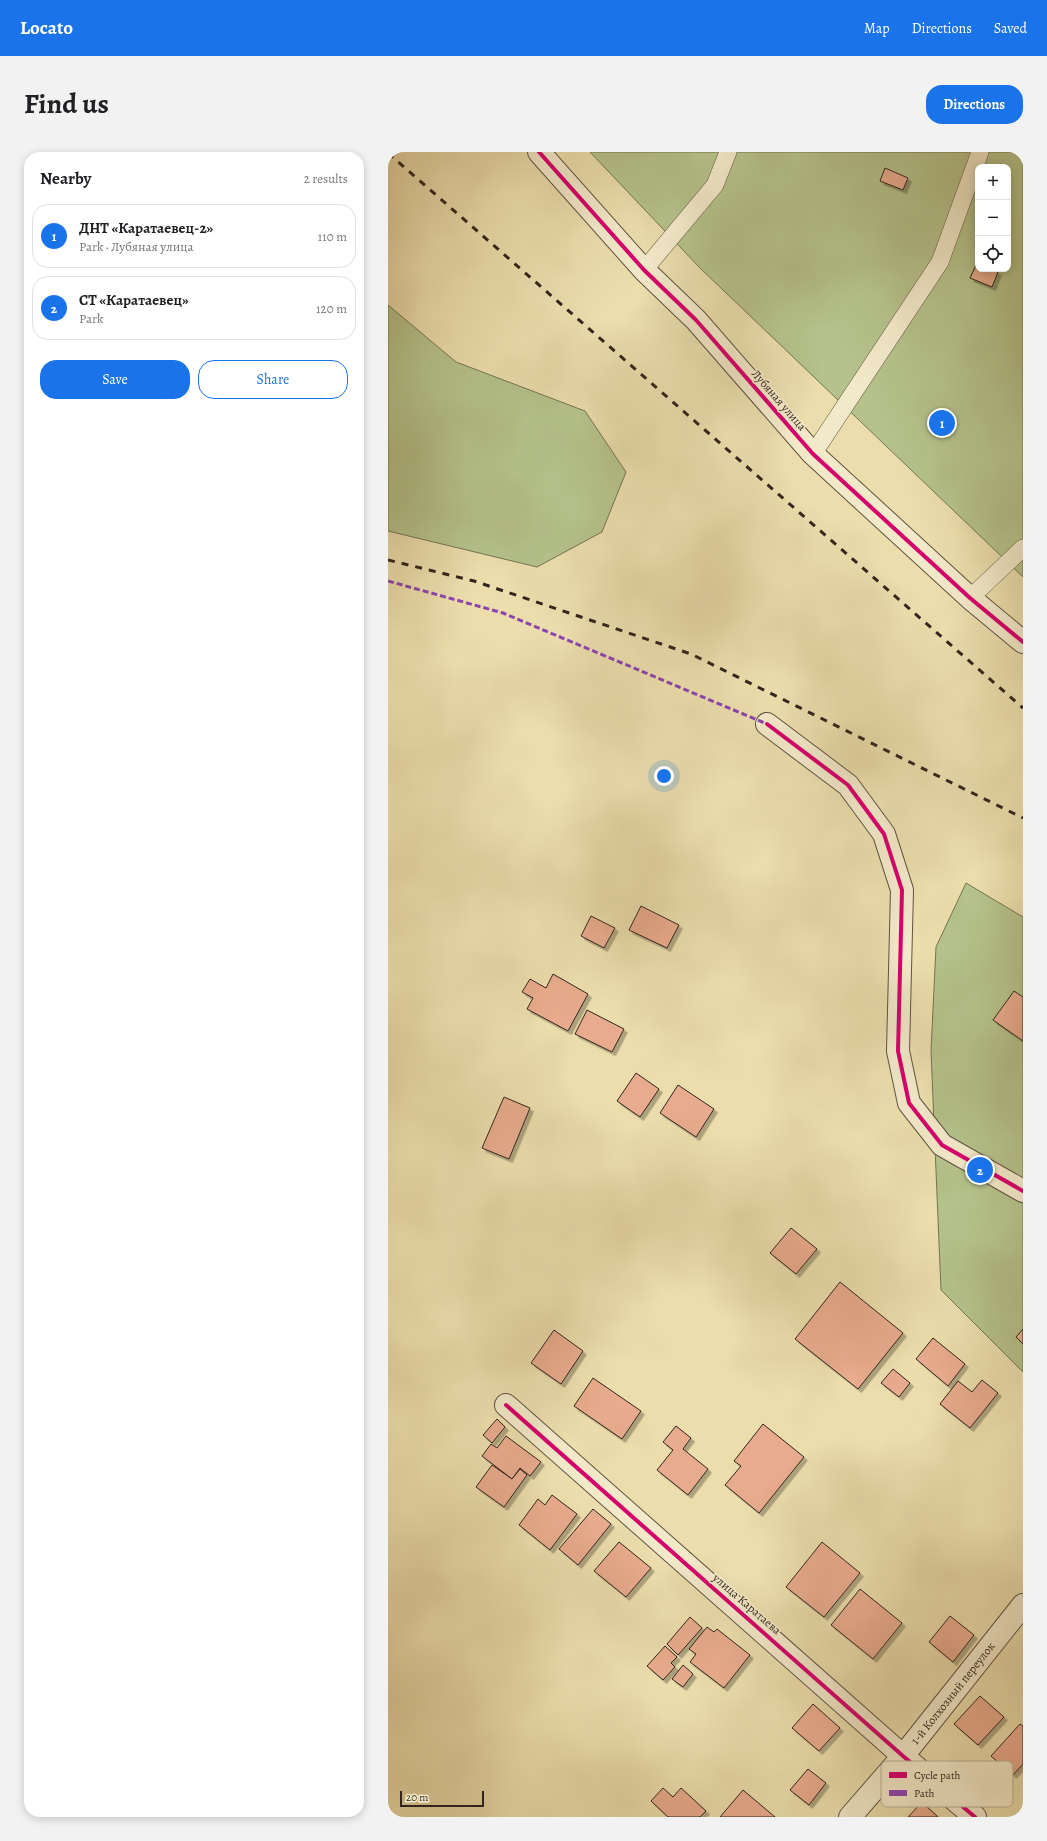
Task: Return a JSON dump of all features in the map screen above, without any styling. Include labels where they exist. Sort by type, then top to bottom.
[{"type":"street","name":"Лубяная улица","points":[[539,152],[644,270],[696,320],[813,454],[970,598],[1023,642]]},
{"type":"street","points":[[767,724],[848,785],[884,834],[902,890],[898,1051],[909,1103],[942,1145],[1023,1191]]},
{"type":"street","name":"улица Каратаева","points":[[506,1405],[909,1761]]},
{"type":"street","name":"1-й Колхозный переулок","points":[[899,1761],[1023,1605]]},
{"type":"street","name":"1-й Колхозный переулок","points":[[850,1817],[881,1781]]},
{"type":"street","name":"улица Каратаева","points":[[963,1807],[975,1817]]},
{"type":"lane","points":[[644,270],[715,185],[728,152]]},
{"type":"lane","points":[[813,454],[940,262],[980,152]]},
{"type":"lane","points":[[970,598],[1023,548]]},
{"type":"green space","points":[[590,152],[1023,152],[1023,577],[700,268]]},
{"type":"green space","points":[[388,305],[456,362],[585,411],[626,472],[602,532],[537,567],[388,531]]},
{"type":"green space","points":[[966,883],[1023,917],[1023,1372],[941,1290],[931,1051],[936,947]]},
{"type":"building","points":[[885,168],[908,178],[903,190],[880,181]]},
{"type":"building","points":[[975,267],[975,272],[998,272],[992,287],[970,278]]},
{"type":"building","points":[[641,906],[679,925],[667,948],[629,930]]},
{"type":"building","points":[[591,916],[615,928],[604,948],[581,936]]},
{"type":"building","points":[[553,974],[588,994],[568,1031],[527,1009],[533,998],[522,992],[530,979],[546,988]]},
{"type":"building","points":[[1014,991],[1023,997],[1023,1041],[993,1020]]},
{"type":"building","points":[[587,1010],[624,1029],[612,1052],[575,1034]]},
{"type":"building","points":[[636,1073],[659,1089],[640,1117],[617,1101]]},
{"type":"building","points":[[678,1085],[714,1109],[696,1137],[660,1113]]},
{"type":"building","points":[[504,1097],[530,1108],[509,1159],[482,1148]]},
{"type":"building","points":[[791,1228],[817,1249],[796,1274],[770,1253]]},
{"type":"building","points":[[840,1282],[903,1333],[858,1389],[795,1339]]},
{"type":"building","points":[[1023,1329],[1023,1344],[1016,1337]]},
{"type":"building","points":[[554,1330],[583,1351],[561,1384],[531,1363]]},
{"type":"building","points":[[933,1338],[965,1364],[948,1386],[916,1359]]},
{"type":"building","points":[[893,1369],[910,1383],[899,1397],[881,1383]]},
{"type":"building","points":[[593,1378],[641,1411],[622,1439],[574,1406]]},
{"type":"building","points":[[982,1380],[998,1393],[970,1428],[940,1404],[958,1381],[972,1392]]},
{"type":"building","points":[[497,1419],[505,1427],[492,1443],[483,1435]]},
{"type":"building","points":[[763,1424],[804,1457],[759,1513],[725,1485],[741,1466],[734,1461]]},
{"type":"building","points":[[676,1426],[691,1438],[683,1449],[708,1469],[688,1495],[657,1470],[673,1450],[663,1442]]},
{"type":"building","points":[[506,1436],[541,1462],[530,1476],[520,1468],[512,1479],[482,1456],[491,1444],[497,1448]]},
{"type":"building","points":[[492,1465],[512,1479],[520,1469],[527,1475],[504,1507],[476,1487]]},
{"type":"building","points":[[552,1495],[577,1514],[550,1550],[519,1525],[538,1499],[545,1505]]},
{"type":"building","points":[[593,1509],[611,1524],[578,1565],[559,1549]]},
{"type":"building","points":[[619,1542],[651,1568],[626,1597],[594,1571]]},
{"type":"building","points":[[822,1542],[860,1573],[824,1617],[786,1587]]},
{"type":"building","points":[[860,1589],[902,1623],[873,1659],[831,1625]]},
{"type":"building","points":[[950,1616],[974,1635],[953,1662],[929,1642]]},
{"type":"building","points":[[690,1617],[702,1628],[678,1655],[667,1644]]},
{"type":"building","points":[[707,1627],[714,1632],[717,1629],[750,1655],[724,1688],[690,1662],[696,1654],[689,1649]]},
{"type":"building","points":[[665,1646],[677,1657],[671,1663],[675,1667],[663,1680],[647,1666]]},
{"type":"building","points":[[683,1665],[693,1674],[683,1687],[672,1679]]},
{"type":"building","points":[[980,1696],[1004,1717],[978,1745],[954,1724]]},
{"type":"building","points":[[813,1704],[840,1728],[819,1751],[792,1728]]},
{"type":"building","points":[[1020,1724],[1023,1726],[1023,1764],[1013,1775],[1013,1761],[997,1761],[991,1756]]},
{"type":"building","points":[[808,1769],[826,1783],[809,1805],[790,1790]]},
{"type":"building","points":[[663,1788],[673,1797],[681,1788],[706,1811],[700,1817],[668,1817],[651,1801]]},
{"type":"building","points":[[743,1790],[775,1817],[720,1817]]},
{"type":"building","points":[[917,1807],[927,1807],[938,1817],[908,1817]]},
{"type":"railway","points":[[388,153],[1023,708]]},
{"type":"railway","points":[[388,560],[474,581],[691,654],[1023,818]]},
{"type":"marked path","points":[[388,581],[503,613],[767,724]]},
{"type":"cycle path","points":[[539,152],[644,270],[696,320],[813,454],[970,598],[1023,642]]},
{"type":"cycle path","points":[[767,724],[848,785],[884,834],[902,890],[898,1051],[909,1103],[942,1145],[1023,1191]]},
{"type":"cycle path","points":[[506,1405],[909,1761]]},
{"type":"cycle path","points":[[963,1807],[975,1817]]},
{"type":"place","name":"ДНТ «Каратаевец-2»","points":[[942,423]]},
{"type":"place","name":"СТ «Каратаевец»","points":[[980,1170]]}]
